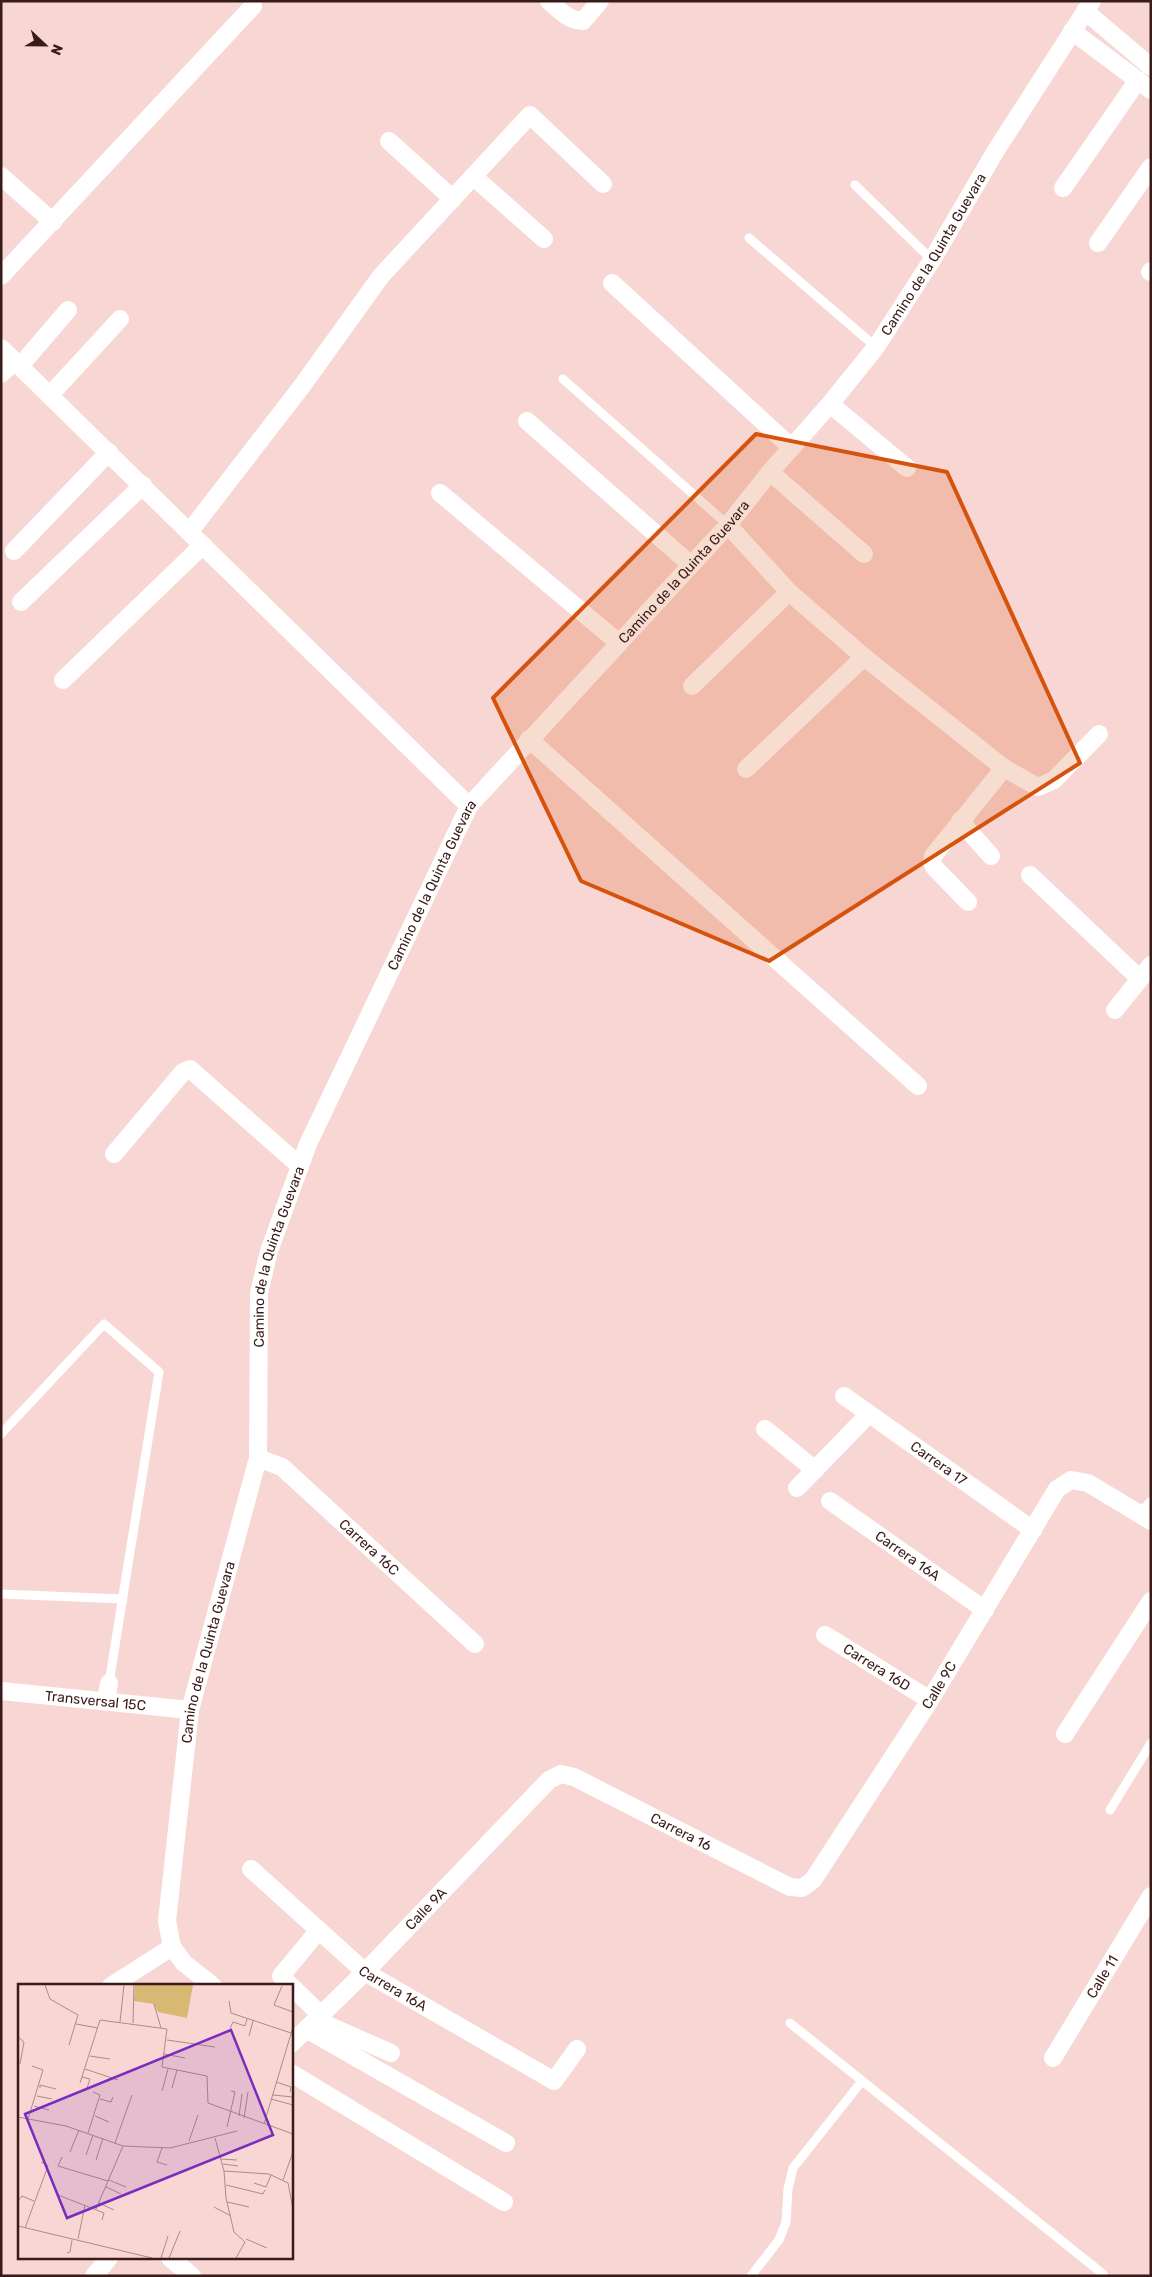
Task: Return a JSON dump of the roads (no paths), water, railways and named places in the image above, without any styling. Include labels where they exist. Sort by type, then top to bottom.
[{"type":"street","points":[[549,1],[564,16],[583,21],[600,1]]},
{"type":"street","points":[[1,276],[253,6]]},
{"type":"street","points":[[1089,6],[1151,67]]},
{"type":"street","name":"Camino de la Quinta Guevara","points":[[172,1947],[167,1921],[190,1710],[258,1458],[259,1293],[268,1251],[308,1144],[469,806],[690,564],[728,525],[770,472],[830,404],[876,347],[932,260],[995,152],[1089,6]]},
{"type":"street","points":[[1063,188],[1144,86],[1072,31]]},
{"type":"street","points":[[190,531],[302,386],[381,276],[474,178],[530,115],[604,184]]},
{"type":"street","points":[[389,141],[453,199]]},
{"type":"street","points":[[1098,243],[1151,167]]},
{"type":"street","points":[[1,176],[53,222]]},
{"type":"street","points":[[474,178],[544,239]]},
{"type":"street","points":[[612,283],[792,448]]},
{"type":"street","points":[[1,374],[18,363],[68,310]]},
{"type":"street","points":[[50,395],[120,319]]},
{"type":"street","points":[[1,348],[469,806]]},
{"type":"street","points":[[830,404],[907,468]]},
{"type":"street","points":[[527,421],[690,564]]},
{"type":"street","points":[[14,551],[109,452]]},
{"type":"street","points":[[770,472],[864,554]]},
{"type":"street","points":[[21,602],[143,485]]},
{"type":"street","points":[[440,493],[619,643]]},
{"type":"street","points":[[728,525],[789,592],[864,657],[1004,768],[1038,788],[1054,780],[1099,734]]},
{"type":"street","points":[[62,680],[204,545]]},
{"type":"street","points":[[692,686],[789,592]]},
{"type":"street","points":[[746,769],[864,657]]},
{"type":"street","points":[[529,739],[918,1086]]},
{"type":"street","points":[[968,902],[934,867],[932,862],[933,856],[1004,768]]},
{"type":"street","points":[[960,821],[991,856]]},
{"type":"street","points":[[1030,875],[1145,972],[1115,1010]]},
{"type":"street","points":[[114,1154],[183,1072],[190,1069],[196,1072],[300,1166]]},
{"type":"street","name":"Carrera 17","points":[[844,1396],[1033,1530]]},
{"type":"street","points":[[797,1488],[869,1414]]},
{"type":"street","points":[[765,1429],[815,1470]]},
{"type":"street","name":"Carrera 16C","points":[[258,1458],[282,1467],[475,1644]]},
{"type":"street","name":"Calle 9C","points":[[802,1888],[813,1880],[930,1700],[1057,1489],[1071,1480],[1088,1483],[1147,1512]]},
{"type":"street","name":"Carrera 16A","points":[[830,1501],[985,1610]]},
{"type":"street","points":[[1065,1734],[1151,1601]]},
{"type":"street","name":"Carrera 16D","points":[[825,1635],[930,1700]]},
{"type":"street","name":"Transversal 15C","points":[[1,1691],[108,1691],[190,1710]]},
{"type":"street","name":"Carrera 16","points":[[561,1774],[574,1777],[790,1887],[802,1888]]},
{"type":"street","name":"Calle 9A","points":[[292,2043],[365,1972],[549,1780],[561,1774]]},
{"type":"street","name":"Carrera 16A","points":[[252,1869],[365,1972],[554,2081],[578,2049]]},
{"type":"street","name":"Calle 11","points":[[1053,2058],[1151,1896]]},
{"type":"street","points":[[289,1984],[281,1976],[319,1930]]},
{"type":"street","points":[[114,1984],[172,1947],[184,1962],[211,1984]]},
{"type":"street","points":[[292,1988],[314,2021],[506,2143]]},
{"type":"street","points":[[314,2021],[391,2053]]},
{"type":"street","points":[[292,2075],[504,2202]]},
{"type":"street","points":[[94,2276],[107,2260]]},
{"type":"street","points":[[172,2260],[192,2276]]},
{"type":"lane","points":[[855,185],[932,260]]},
{"type":"lane","points":[[749,238],[876,347]]},
{"type":"lane","points":[[563,379],[728,525]]},
{"type":"lane","points":[[1,1434],[104,1324],[159,1372],[108,1691]]},
{"type":"lane","points":[[1,1594],[123,1599]]},
{"type":"lane","points":[[1110,1810],[1151,1743]]},
{"type":"lane","points":[[790,2023],[1103,2274]]},
{"type":"lane","points":[[751,2276],[779,2240],[786,2222],[788,2189],[793,2168],[862,2081]]}]
